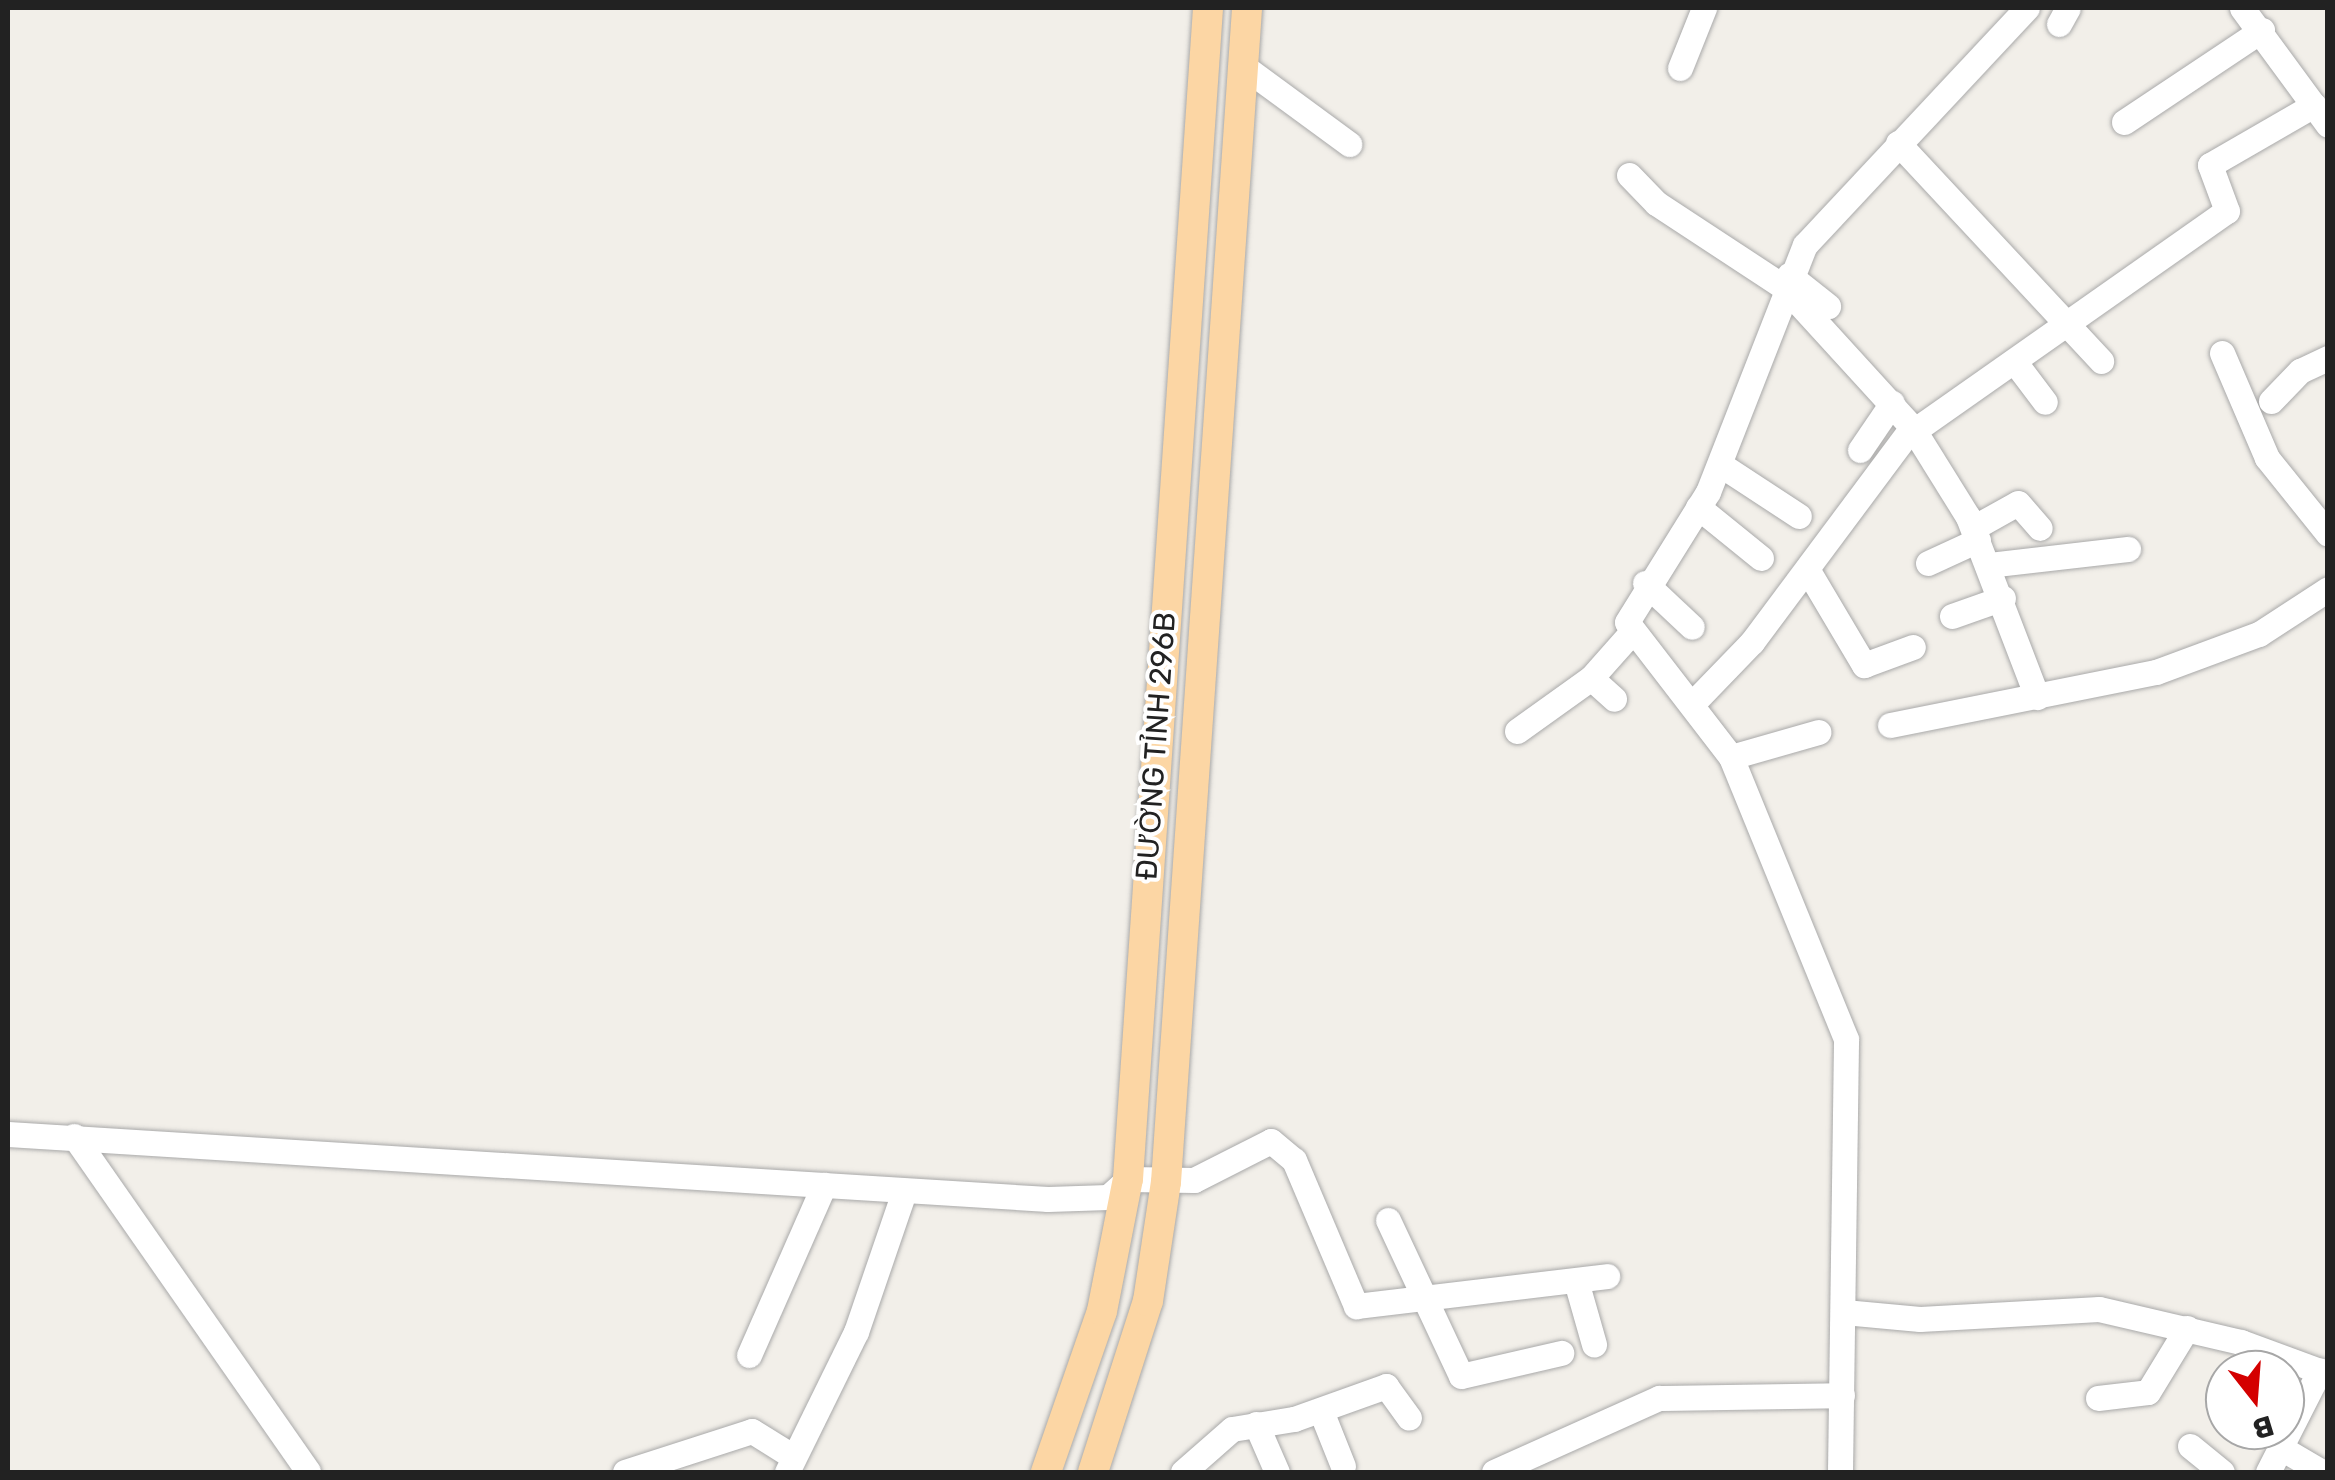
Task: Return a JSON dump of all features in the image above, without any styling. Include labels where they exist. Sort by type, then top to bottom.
[{"type":"main road","name":"ĐƯỜNG TỈNH 296B","points":[[1046,1472],[1116,1263],[1128,1179],[1208,8]]},
{"type":"main road","name":"ĐƯỜNG TỈNH 296B","points":[[1093,1472],[1148,1301],[1166,1182],[1247,8]]},
{"type":"street","points":[[1680,68],[1704,8]]},
{"type":"street","points":[[1517,731],[1590,678],[1630,634],[1630,612],[1646,582],[1698,507],[1721,465],[1787,281],[1806,245],[2028,8]]},
{"type":"street","points":[[1694,703],[1807,569],[1913,428],[2227,211],[2210,165],[2322,114],[2242,8]]},
{"type":"street","points":[[2124,122],[2262,30]]},
{"type":"street","points":[[1243,66],[1349,144]]},
{"type":"street","points":[[1898,143],[1966,222],[2069,321],[2101,360]]},
{"type":"street","points":[[1629,175],[1656,203],[1828,306]]},
{"type":"street","points":[[1787,281],[1913,428],[1976,534],[2037,698]]},
{"type":"street","points":[[2222,352],[2267,458],[2328,534]]},
{"type":"street","points":[[2271,401],[2300,371],[2328,358]]},
{"type":"street","points":[[2014,360],[2044,402]]},
{"type":"street","points":[[1860,450],[1892,403]]},
{"type":"street","points":[[1721,465],[1798,516]]},
{"type":"street","points":[[1928,563],[2018,503],[2040,528]]},
{"type":"street","points":[[1698,507],[1761,558]]},
{"type":"street","points":[[1989,565],[2128,549]]},
{"type":"street","points":[[1807,569],[1860,662],[1913,648]]},
{"type":"street","points":[[1646,582],[1692,627]]},
{"type":"street","points":[[1890,725],[2037,698],[2216,652],[2328,589]]},
{"type":"street","points":[[1952,616],[2003,598]]},
{"type":"street","points":[[1630,634],[1694,703],[1731,757],[1846,1039],[1840,1472]]},
{"type":"street","points":[[1590,678],[1614,699]]},
{"type":"street","points":[[1731,757],[1818,732]]},
{"type":"street","points":[[8,1134],[824,1185],[902,1195],[1108,1197],[1128,1179],[1194,1180],[1271,1141],[1294,1160],[1350,1300],[1370,1310],[1424,1295],[1607,1276]]},
{"type":"street","points":[[74,1136],[308,1472]]},
{"type":"street","points":[[748,1355],[824,1185]]},
{"type":"street","points":[[625,1472],[662,1467],[752,1431],[790,1464],[856,1332],[902,1195]]},
{"type":"street","points":[[1388,1220],[1460,1376],[1561,1352]]},
{"type":"street","points":[[1576,1281],[1594,1344]]},
{"type":"street","points":[[1844,1312],[1920,1319],[2099,1309],[2187,1328],[2324,1372],[2305,1406]]},
{"type":"street","points":[[2098,1398],[2148,1392],[2187,1328]]},
{"type":"street","points":[[1183,1472],[1218,1437],[1256,1424],[1321,1411],[1392,1385],[1409,1418]]},
{"type":"street","points":[[1494,1472],[1660,1398],[1842,1394]]},
{"type":"street","points":[[1321,1411],[1344,1466]]},
{"type":"street","points":[[1256,1424],[1277,1472]]},
{"type":"street","points":[[2190,1446],[2222,1472]]},
{"type":"street","points":[[2268,1472],[2280,1450]]},
{"type":"street","points":[[2284,1450],[2322,1472]]}]
